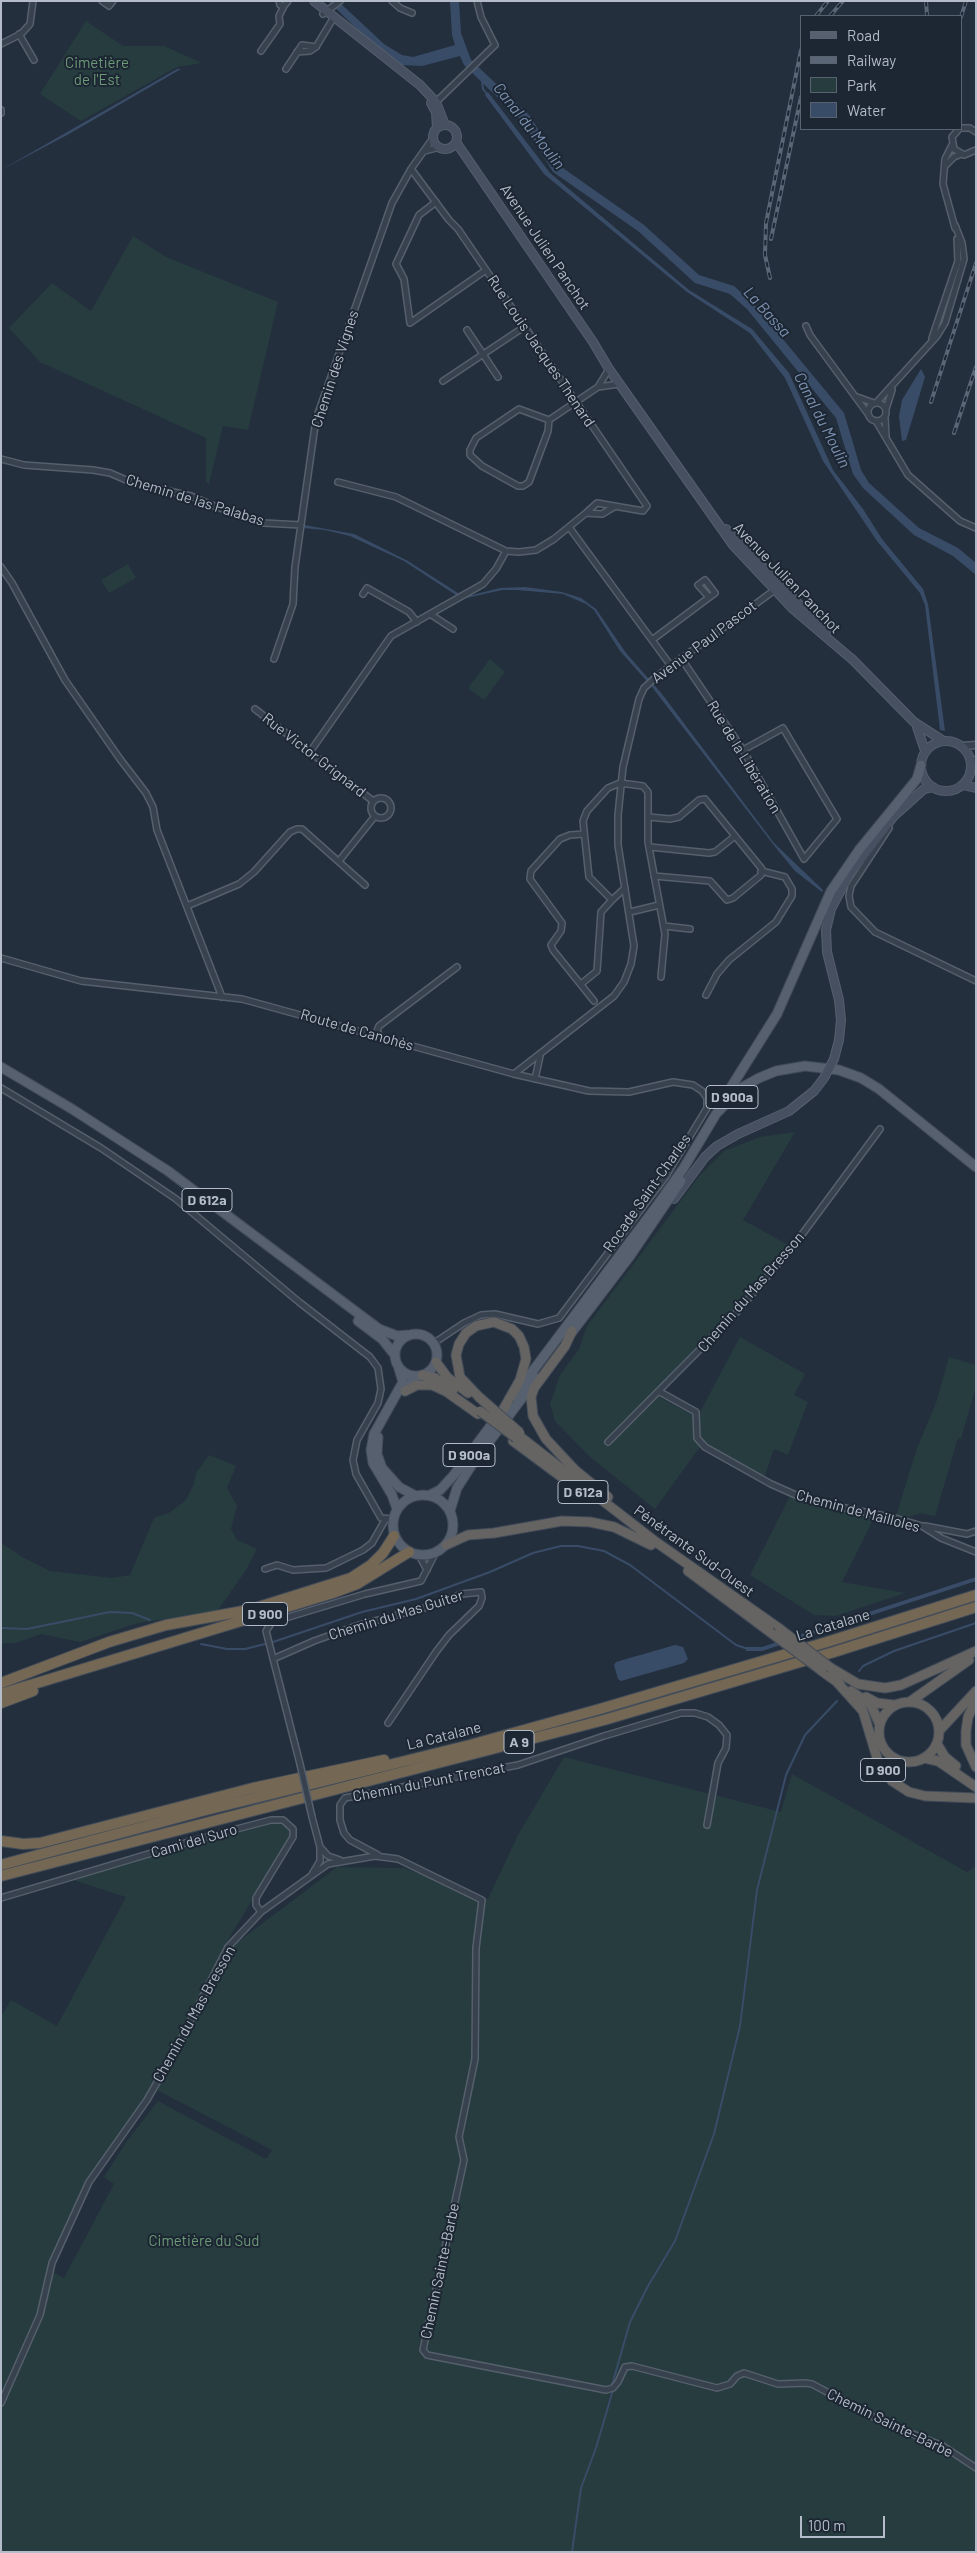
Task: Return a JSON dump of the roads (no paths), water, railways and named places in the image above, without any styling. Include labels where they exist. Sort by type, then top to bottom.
[{"type":"highway","points":[[503,1410],[520,1380],[526,1359],[524,1346],[519,1336],[512,1329],[494,1322],[476,1326],[466,1333],[459,1344],[456,1355],[460,1377],[517,1437]]},
{"type":"highway","name":"D 900a","points":[[572,1331],[565,1346],[534,1388],[531,1397],[533,1416],[546,1439],[575,1470],[646,1529],[653,1543]]},
{"type":"highway","name":"D 612a","points":[[436,1362],[447,1377],[481,1410]]},
{"type":"highway","name":"D 612a","points":[[419,1376],[444,1383],[517,1437]]},
{"type":"highway","points":[[405,1391],[417,1384],[432,1385],[481,1410]]},
{"type":"highway","name":"Pénétrante Sud-Ouest","points":[[517,1437],[532,1446],[653,1543],[770,1632],[870,1699],[884,1705],[895,1704]]},
{"type":"highway","name":"Pénétrante Sud-Ouest","points":[[517,1437],[596,1502],[780,1629],[827,1670],[863,1711],[878,1761],[892,1781],[909,1792],[926,1796],[976,1798]]},
{"type":"highway","points":[[446,1545],[468,1535],[494,1533],[562,1521],[590,1522],[614,1527],[653,1543]]},
{"type":"highway","name":"D 900","points":[[109,1642],[166,1625],[249,1610],[350,1578],[371,1565],[383,1553],[394,1536]]},
{"type":"highway","name":"D 900","points":[[115,1660],[357,1584],[414,1553]]},
{"type":"highway","name":"La Catalane","points":[[1,1864],[139,1827],[413,1759],[695,1682],[976,1595]]},
{"type":"highway","name":"La Catalane","points":[[1,1876],[604,1720],[843,1649],[976,1607]]},
{"type":"highway","points":[[1,1683],[109,1642]]},
{"type":"highway","points":[[1,1693],[109,1642]]},
{"type":"highway","points":[[827,1670],[864,1686],[893,1687],[976,1651]]},
{"type":"highway","points":[[910,1701],[921,1704],[930,1711],[936,1720],[939,1731],[936,1744],[924,1758],[905,1762],[887,1754],[880,1743],[879,1723],[885,1712],[895,1704],[910,1701],[976,1656]]},
{"type":"highway","points":[[1,1693],[115,1660]]},
{"type":"highway","points":[[1,1703],[115,1660]]},
{"type":"highway","name":"Pénétrante Sud-Ouest","points":[[836,1682],[871,1706],[879,1723]]},
{"type":"highway","points":[[939,1731],[976,1691]]},
{"type":"highway","points":[[976,1700],[968,1717],[966,1745],[976,1767]]},
{"type":"highway","points":[[936,1744],[945,1757],[976,1780]]},
{"type":"highway","points":[[1,1841],[23,1844],[40,1843],[262,1786],[380,1760],[395,1758],[413,1759]]},
{"type":"highway","name":"D 900","points":[[924,1758],[938,1761],[976,1787]]},
{"type":"highway","points":[[1,1883],[41,1871],[58,1860]]},
{"type":"main road","points":[[307,1],[326,11]]},
{"type":"main road","points":[[314,1],[333,19],[402,73],[434,104],[446,125],[455,131],[454,144],[440,148],[433,138],[437,128],[434,104]]},
{"type":"main road","points":[[437,128],[446,125]]},
{"type":"main road","name":"Avenue Julien Panchot","points":[[454,144],[474,168],[619,384],[708,508],[778,588],[914,722],[942,740]]},
{"type":"main road","name":"Avenue Julien Panchot","points":[[592,342],[617,373],[640,413]]},
{"type":"main road","name":"Avenue Julien Panchot","points":[[914,722],[922,735],[925,751]]},
{"type":"main road","points":[[630,1256],[705,1157],[727,1139],[778,1117],[800,1104],[824,1078],[834,1059],[839,1040],[841,1020],[839,1000],[827,946],[826,930],[830,909],[860,859],[901,808],[924,789],[933,787],[948,791],[963,785],[974,769],[969,754],[962,746],[953,741],[942,740],[933,744],[925,751],[917,779],[859,850],[831,891],[777,1014],[656,1207]]},
{"type":"main road","points":[[921,765],[922,774],[933,787]]},
{"type":"main road","points":[[963,785],[976,788]]},
{"type":"main road","name":"Rocade Saint-Charles","points":[[430,1495],[440,1490],[453,1476],[590,1298],[656,1207],[716,1114],[731,1098],[759,1078],[790,1068],[822,1066],[861,1078],[879,1089],[976,1167]]},
{"type":"main road","name":"D 612a","points":[[1,1067],[72,1109],[168,1171],[379,1329],[388,1334],[407,1335]]},
{"type":"main road","name":"Rocade Saint-Charles","points":[[450,1511],[457,1488],[471,1466],[630,1256],[729,1107],[745,1092],[773,1078],[804,1071],[843,1076],[865,1086],[945,1143]]},
{"type":"main road","name":"D 612a","points":[[1,1074],[70,1114],[165,1176],[382,1339],[394,1354]]},
{"type":"main road","points":[[396,1509],[392,1495],[373,1463],[371,1450],[374,1434],[403,1382],[394,1354],[398,1343],[407,1335],[419,1333],[430,1339],[434,1344],[437,1350],[436,1362],[430,1370],[419,1376],[405,1391],[378,1438],[377,1454],[389,1478],[399,1487],[414,1495]]},
{"type":"main road","points":[[399,1368],[419,1376]]},
{"type":"main road","points":[[414,1495],[430,1495],[445,1504],[450,1511],[453,1529],[446,1545],[436,1552],[414,1553],[394,1536],[389,1519],[396,1509],[404,1500],[414,1495]]},
{"type":"street","points":[[1,44],[19,34],[32,21],[32,1]]},
{"type":"street","points":[[102,1],[111,4]]},
{"type":"street","points":[[326,11],[340,1]]},
{"type":"street","points":[[392,1],[400,8],[412,13]]},
{"type":"street","points":[[434,104],[496,45],[481,17],[476,1]]},
{"type":"street","points":[[261,51],[280,24],[279,16],[284,3]]},
{"type":"street","points":[[286,69],[302,45],[316,47],[333,19]]},
{"type":"street","points":[[19,34],[34,60]]},
{"type":"street","points":[[962,128],[970,128],[976,132]]},
{"type":"street","points":[[868,414],[869,407],[893,387],[941,331],[963,267],[964,251],[943,184],[943,168],[952,145],[952,137],[958,130]]},
{"type":"street","name":"Chemin des Vignes","points":[[274,659],[293,604],[301,525],[316,419],[392,203],[410,169],[433,138]]},
{"type":"street","points":[[952,145],[961,154]]},
{"type":"street","points":[[425,151],[440,148]]},
{"type":"street","points":[[943,168],[954,157],[961,154],[969,155],[976,150]]},
{"type":"street","name":"Rue Louis Jacques Thenard","points":[[410,169],[458,230],[647,506],[643,511],[597,503],[554,539],[536,550],[506,551]]},
{"type":"street","points":[[436,202],[418,215],[396,264],[404,279],[410,323],[486,270]]},
{"type":"street","points":[[806,326],[854,396],[876,421],[893,453],[908,475],[960,521],[976,528]]},
{"type":"street","points":[[443,382],[524,327]]},
{"type":"street","points":[[467,330],[498,377]]},
{"type":"street","points":[[598,387],[608,368]]},
{"type":"street","points":[[549,420],[598,387],[619,384]]},
{"type":"street","points":[[886,437],[886,409],[893,387]]},
{"type":"street","points":[[854,396],[883,404],[886,409]]},
{"type":"street","points":[[519,409],[549,420],[548,431],[529,482],[523,486],[518,486],[503,478],[474,461],[470,455],[470,450],[476,438],[519,409]]},
{"type":"street","points":[[876,421],[885,417]]},
{"type":"street","name":"Chemin de las Palabas","points":[[1,459],[24,465],[110,473],[133,483],[191,496],[264,523],[301,525]]},
{"type":"street","points":[[310,752],[391,636],[483,584],[496,569],[506,551],[396,497],[338,482]]},
{"type":"street","name":"Rue Louis Jacques Thenard","points":[[586,513],[602,514],[614,507]]},
{"type":"street","points":[[568,527],[671,666]]},
{"type":"street","points":[[1,568],[12,583],[65,680],[120,760],[146,793],[152,807],[157,830],[222,997]]},
{"type":"street","points":[[363,594],[367,588],[409,612],[417,622]]},
{"type":"street","name":"Avenue Paul Pascot","points":[[514,1074],[614,996],[624,982],[631,964],[634,946],[618,845],[620,783],[639,699],[644,688],[778,588]]},
{"type":"street","points":[[652,640],[708,598]]},
{"type":"street","points":[[430,614],[453,629]]},
{"type":"street","name":"Rue de la Libération","points":[[682,658],[743,750],[804,859],[837,819],[783,728],[743,750]]},
{"type":"street","name":"Rue Victor Grignard","points":[[255,708],[373,801]]},
{"type":"street","points":[[962,746],[976,745]]},
{"type":"street","points":[[612,900],[588,877],[583,821],[587,811],[608,788],[620,783],[643,786],[648,792],[648,842],[664,926],[661,977]]},
{"type":"street","points":[[385,798],[391,806],[390,813],[385,817],[375,816],[371,811],[373,801],[385,798]]},
{"type":"street","points":[[649,817],[670,819],[678,817],[699,800],[704,799],[762,869],[761,875],[733,898],[727,900],[710,881],[654,876]]},
{"type":"street","points":[[901,808],[851,886],[849,896],[851,907],[875,932],[976,981]]},
{"type":"street","points":[[339,861],[375,816]]},
{"type":"street","points":[[187,906],[239,884],[254,872],[290,832],[296,829],[302,829],[366,885]]},
{"type":"street","points":[[584,834],[570,835],[560,839],[531,871],[530,879],[562,923],[562,932],[551,945],[553,950],[594,1000]]},
{"type":"street","points":[[650,847],[709,853],[715,852],[735,836]]},
{"type":"street","points":[[706,995],[712,981],[723,967],[776,922],[792,896],[792,889],[785,877],[761,871]]},
{"type":"street","points":[[581,984],[597,971],[601,912],[625,888]]},
{"type":"street","points":[[630,912],[659,905]]},
{"type":"street","points":[[664,926],[690,929]]},
{"type":"street","name":"Route de Canohès","points":[[1,958],[81,981],[257,1002],[514,1074],[589,1091],[629,1092],[673,1082],[693,1085],[706,1098],[707,1108],[666,1176],[559,1318],[538,1324],[494,1314],[481,1315],[464,1322],[434,1344]]},
{"type":"street","points":[[380,1036],[377,1031],[379,1026],[457,967]]},
{"type":"street","points":[[535,1079],[541,1054]]},
{"type":"street","points":[[1,1088],[101,1148],[176,1199],[299,1302],[370,1357],[378,1368],[381,1389],[378,1403],[357,1440],[353,1460],[356,1474],[381,1518],[389,1519],[372,1543],[363,1550],[326,1568],[293,1570],[277,1565],[265,1569]]},
{"type":"street","name":"Chemin du Mas Bresson","points":[[608,1442],[660,1392],[738,1311],[795,1244],[880,1129]]},
{"type":"street","name":"Chemin de Mailloles","points":[[660,1392],[696,1412],[697,1438],[705,1447],[771,1484],[798,1496],[830,1505],[895,1518],[922,1526],[941,1538],[976,1552]]},
{"type":"street","points":[[922,1526],[967,1534],[976,1531]]},
{"type":"street","points":[[311,1876],[320,1861],[320,1847],[266,1632],[272,1622],[365,1594],[413,1585],[422,1581],[436,1552]]},
{"type":"street","points":[[414,1553],[427,1570]]},
{"type":"street","name":"Chemin du Mas Guiter","points":[[273,1659],[314,1641],[359,1625],[424,1608],[462,1594],[480,1592],[482,1598],[479,1606],[436,1652],[388,1722]]},
{"type":"street","name":"Chemin du Punt Trencat","points":[[383,1857],[350,1840],[344,1833],[340,1820],[340,1804],[345,1798],[518,1765],[681,1713],[695,1713],[708,1717],[719,1725],[727,1735],[726,1748],[718,1763],[707,1825]]},
{"type":"street","name":"Cami del Suro","points":[[1,1898],[202,1838],[271,1820],[283,1820],[292,1829],[293,1837],[256,1898],[256,1906],[261,1912]]},
{"type":"street","points":[[320,1847],[328,1856],[340,1860]]},
{"type":"street","name":"Chemin Sainte-Barbe","points":[[311,1876],[328,1864],[340,1860],[383,1857],[398,1860],[482,1900],[476,1948],[475,2059],[459,2137],[464,2160],[424,2350],[427,2355],[606,2390],[614,2386],[625,2367],[632,2366],[717,2388],[730,2384],[737,2376],[744,2373],[778,2384],[812,2384],[885,2423],[943,2446],[976,2468]]},
{"type":"street","name":"Chemin du Mas Bresson","points":[[1,2403],[40,2315],[52,2263],[90,2182],[147,2100],[228,1947],[261,1912],[311,1876]]},
{"type":"water","points":[[328,1],[338,1],[384,44],[402,55],[413,57],[455,45],[452,35],[450,1],[459,1],[461,33],[471,60],[530,116],[560,166],[644,225],[699,275],[734,286],[753,303],[844,413],[861,470],[869,483],[919,528],[958,548],[976,563],[976,575],[953,556],[914,535],[863,488],[853,474],[836,418],[747,309],[730,294],[695,283],[638,231],[553,172],[523,122],[464,65],[460,56],[422,66],[401,65],[358,30]]},
{"type":"water","points":[[177,69],[181,69],[69,134],[1,170]]},
{"type":"water","points":[[488,92],[550,173],[689,290],[752,329],[789,373],[833,470],[863,509],[882,539],[923,589],[928,604],[945,731],[940,730],[925,605],[920,593],[877,541],[823,461],[785,378],[750,333],[687,292],[544,174],[485,95]]},
{"type":"water","points":[[921,369],[925,377],[906,440],[902,441],[899,416],[902,400]]},
{"type":"water","points":[[304,525],[354,534],[408,561],[464,597],[500,588],[525,587],[562,592],[581,598],[596,609],[626,653],[662,694],[774,843],[823,890],[822,892],[795,871],[776,848],[652,687],[620,651],[594,610],[586,604],[563,594],[517,590],[502,590],[462,599],[404,561],[350,536],[325,530],[303,528]]},
{"type":"water","points":[[976,1577],[976,1581],[762,1651],[746,1651],[746,1647],[762,1647]]},
{"type":"water","points":[[675,1645],[683,1647],[688,1659],[684,1663],[621,1681],[618,1679],[614,1665],[616,1662]]},
{"type":"waterway","name":"Canal du Moulin","points":[[482,80],[483,89],[487,94]]},
{"type":"waterway","points":[[273,1642],[362,1612],[416,1599],[490,1572],[533,1553],[561,1546],[578,1546],[604,1551],[630,1565],[736,1645],[748,1649]]},
{"type":"waterway","points":[[1,1628],[27,1629],[110,1612],[132,1613],[150,1620]]},
{"type":"waterway","points":[[859,1671],[863,1666],[894,1651],[976,1623]]},
{"type":"waterway","points":[[201,1644],[227,1649],[245,1649],[265,1644]]},
{"type":"waterway","points":[[612,2385],[630,2322],[648,2286],[675,2241],[714,2134],[740,2026],[757,1890],[786,1775],[805,1735],[837,1701]]},
{"type":"waterway","points":[[572,2552],[581,2488],[596,2448],[613,2390]]},
{"type":"railway","points":[[817,15],[828,1]]},
{"type":"railway","points":[[831,15],[843,1]]},
{"type":"railway","points":[[926,1],[927,15]]},
{"type":"railway","points":[[962,15],[966,1]]},
{"type":"railway","points":[[770,278],[765,255],[766,223],[800,55]]},
{"type":"railway","points":[[771,239],[800,102]]},
{"type":"railway","points":[[931,402],[976,263]]},
{"type":"railway","points":[[954,433],[976,367]]},
{"type":"park label","name":"Cimetière de l'Est","points":[[97,72]]},
{"type":"park label","name":"Cimetière du Sud","points":[[204,2241]]},
{"type":"water label","name":"La Bassa","points":[[767,312]]}]
